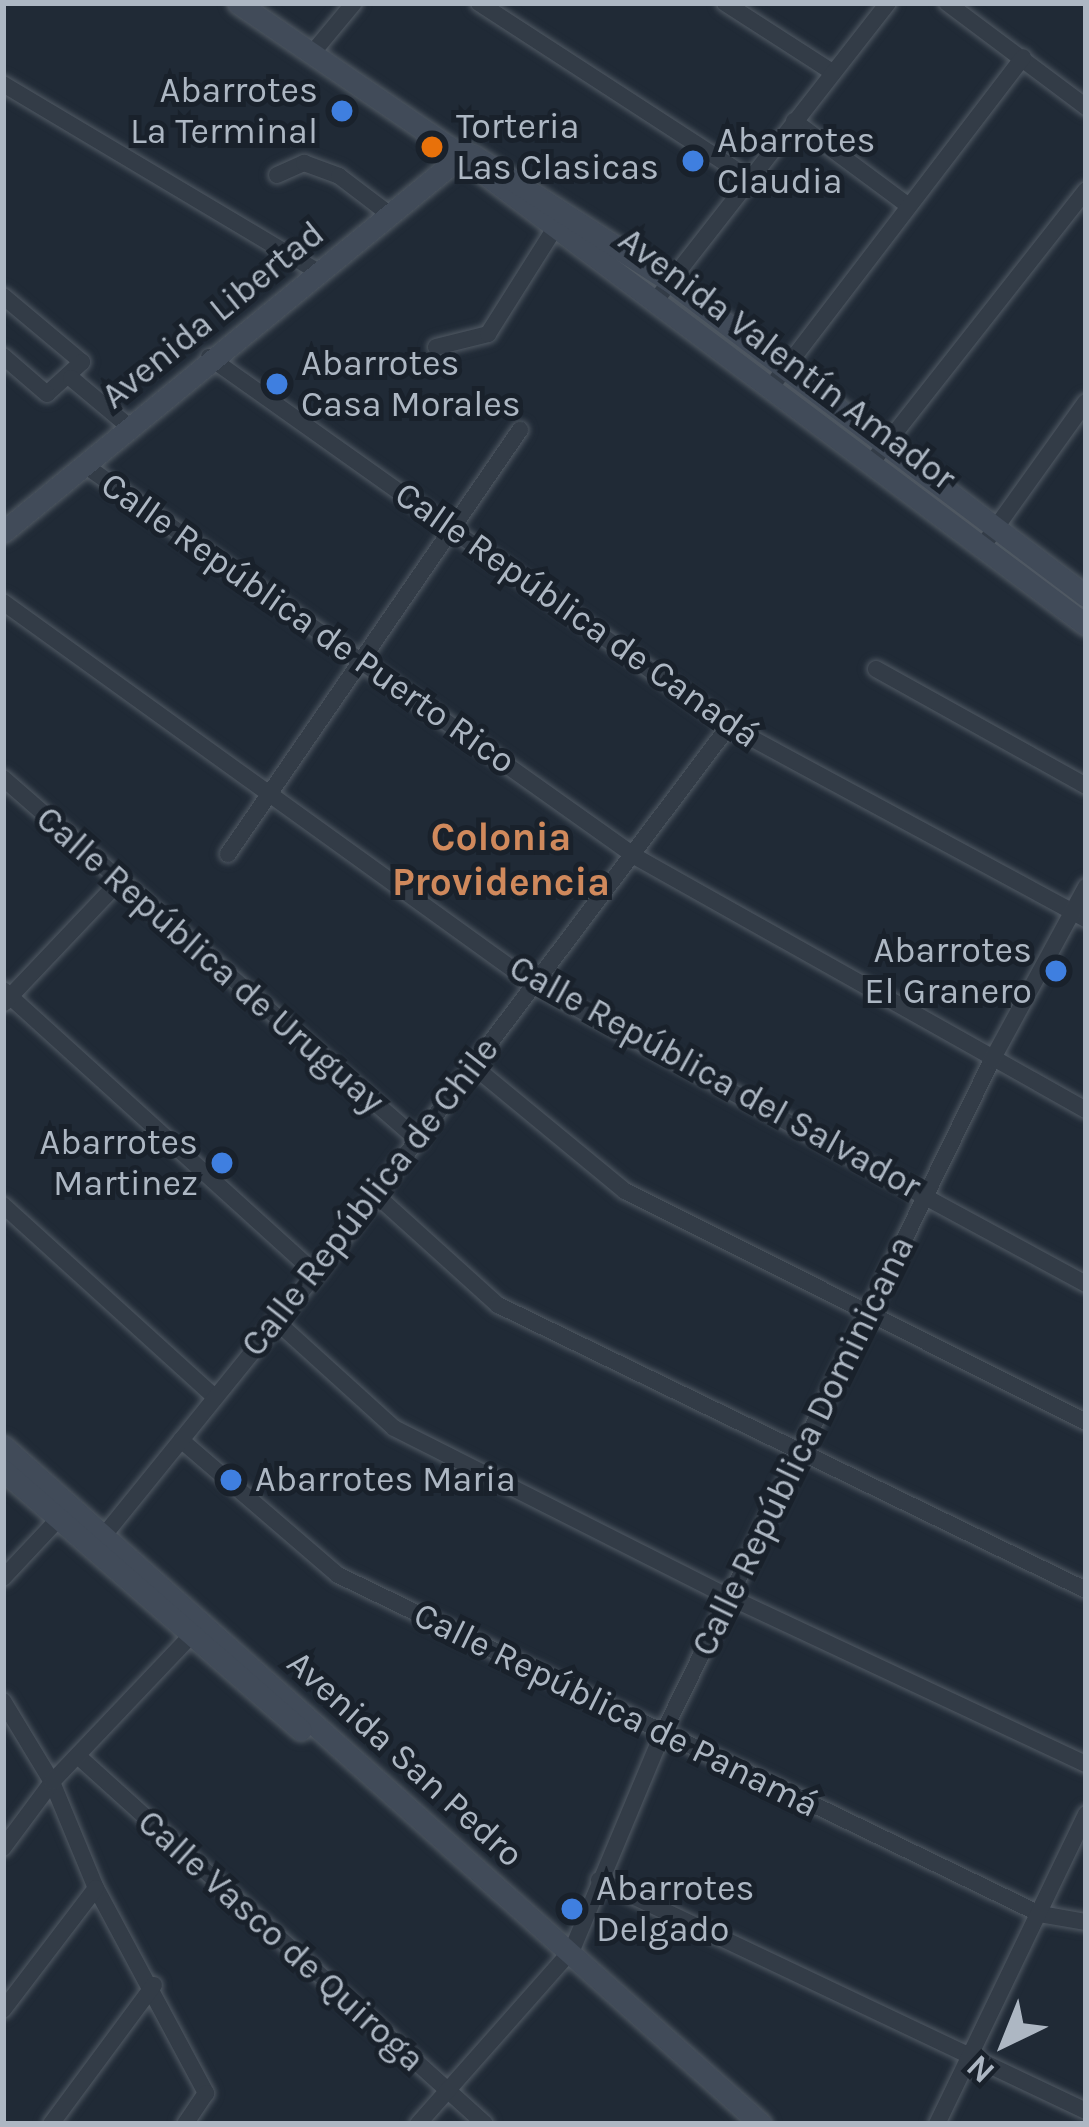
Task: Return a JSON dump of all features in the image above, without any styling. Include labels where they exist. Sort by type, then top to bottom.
[{"type":"main road","name":"Avenida Valentín Amador","points":[[238,3],[662,290],[771,387],[1086,625]]},
{"type":"main road","name":"Avenida Valentín Amador","points":[[458,153],[555,228],[787,368],[1086,596]]},
{"type":"main road","name":"Avenida Libertad","points":[[3,532],[458,153]]},
{"type":"main road","name":"Avenida San Pedro","points":[[3,1446],[64,1513]]},
{"type":"main road","name":"Avenida San Pedro","points":[[3,1470],[98,1542],[761,2124]]},
{"type":"main road","name":"Avenida San Pedro","points":[[567,1955],[740,2124]]},
{"type":"street","points":[[314,51],[354,3]]},
{"type":"street","points":[[478,3],[747,177]]},
{"type":"street","points":[[725,3],[832,72]]},
{"type":"street","points":[[662,290],[888,3]]},
{"type":"street","points":[[946,3],[1086,107]]},
{"type":"street","points":[[771,387],[1023,57]]},
{"type":"street","points":[[3,84],[316,271]]},
{"type":"street","points":[[794,121],[909,206]]},
{"type":"street","points":[[277,175],[304,163],[339,176],[389,214]]},
{"type":"street","points":[[872,462],[1086,190]]},
{"type":"street","points":[[436,347],[488,334],[555,228]]},
{"type":"street","points":[[3,296],[82,362],[71,378],[47,394],[3,356]]},
{"type":"street","name":"Calle República de Canadá","points":[[209,357],[729,726],[1079,916]]},
{"type":"street","points":[[71,378],[127,425]]},
{"type":"street","points":[[982,547],[1086,402]]},
{"type":"street","points":[[228,854],[520,430]]},
{"type":"street","name":"Calle República de Puerto Rico","points":[[86,466],[363,658],[636,857],[1086,1110]]},
{"type":"street","name":"Calle República del Salvador","points":[[3,602],[536,986],[1086,1284]]},
{"type":"street","points":[[876,669],[1086,786]]},
{"type":"street","name":"Calle República de Chile","points":[[98,1542],[316,1274],[636,857],[729,726]]},
{"type":"street","name":"Calle República de Uruguay","points":[[3,778],[418,1141]]},
{"type":"street","points":[[118,883],[5,996],[316,1274]]},
{"type":"street","name":"Calle República Dominicana","points":[[567,1955],[662,1735],[800,1451],[992,1060],[1079,916],[1086,887]]},
{"type":"street","points":[[472,1065],[625,1191],[866,1317],[1086,1422]]},
{"type":"street","points":[[375,1195],[498,1305],[1086,1590]]},
{"type":"street","points":[[3,1205],[214,1396]]},
{"type":"street","points":[[276,1322],[394,1428],[729,1598],[1086,1764]]},
{"type":"street","name":"Calle República de Panamá","points":[[181,1440],[338,1575],[1040,1914],[1086,1922]]},
{"type":"street","points":[[4,1574],[64,1513]]},
{"type":"street","points":[[3,1848],[52,1782],[198,1629]]},
{"type":"street","points":[[3,1701],[52,1782],[96,1888],[154,1985],[206,2093],[184,2124]]},
{"type":"street","name":"Calle Vasco de Quiroga","points":[[79,1757],[484,2124]]},
{"type":"street","points":[[938,2124],[1086,1814]]},
{"type":"street","points":[[599,1880],[1086,2111]]},
{"type":"street","points":[[3,2010],[96,1888]]},
{"type":"street","points":[[418,2124],[567,1955]]},
{"type":"street","points":[[50,2124],[154,1985]]},
{"type":"place","name":"Abarrotes La Terminal","points":[[342,111]]},
{"type":"place","name":"Torteria Las Clasicas","points":[[432,147]]},
{"type":"place","name":"Abarrotes Claudia","points":[[693,161]]},
{"type":"place","name":"Abarrotes Casa Morales","points":[[277,384]]},
{"type":"place","name":"Abarrotes El Granero","points":[[1056,971]]},
{"type":"place","name":"Abarrotes Martinez","points":[[222,1163]]},
{"type":"place","name":"Abarrotes Maria","points":[[231,1480]]},
{"type":"place","name":"Abarrotes Delgado","points":[[572,1909]]},
{"type":"district","name":"Colonia Providencia","points":[[501,860]]}]
